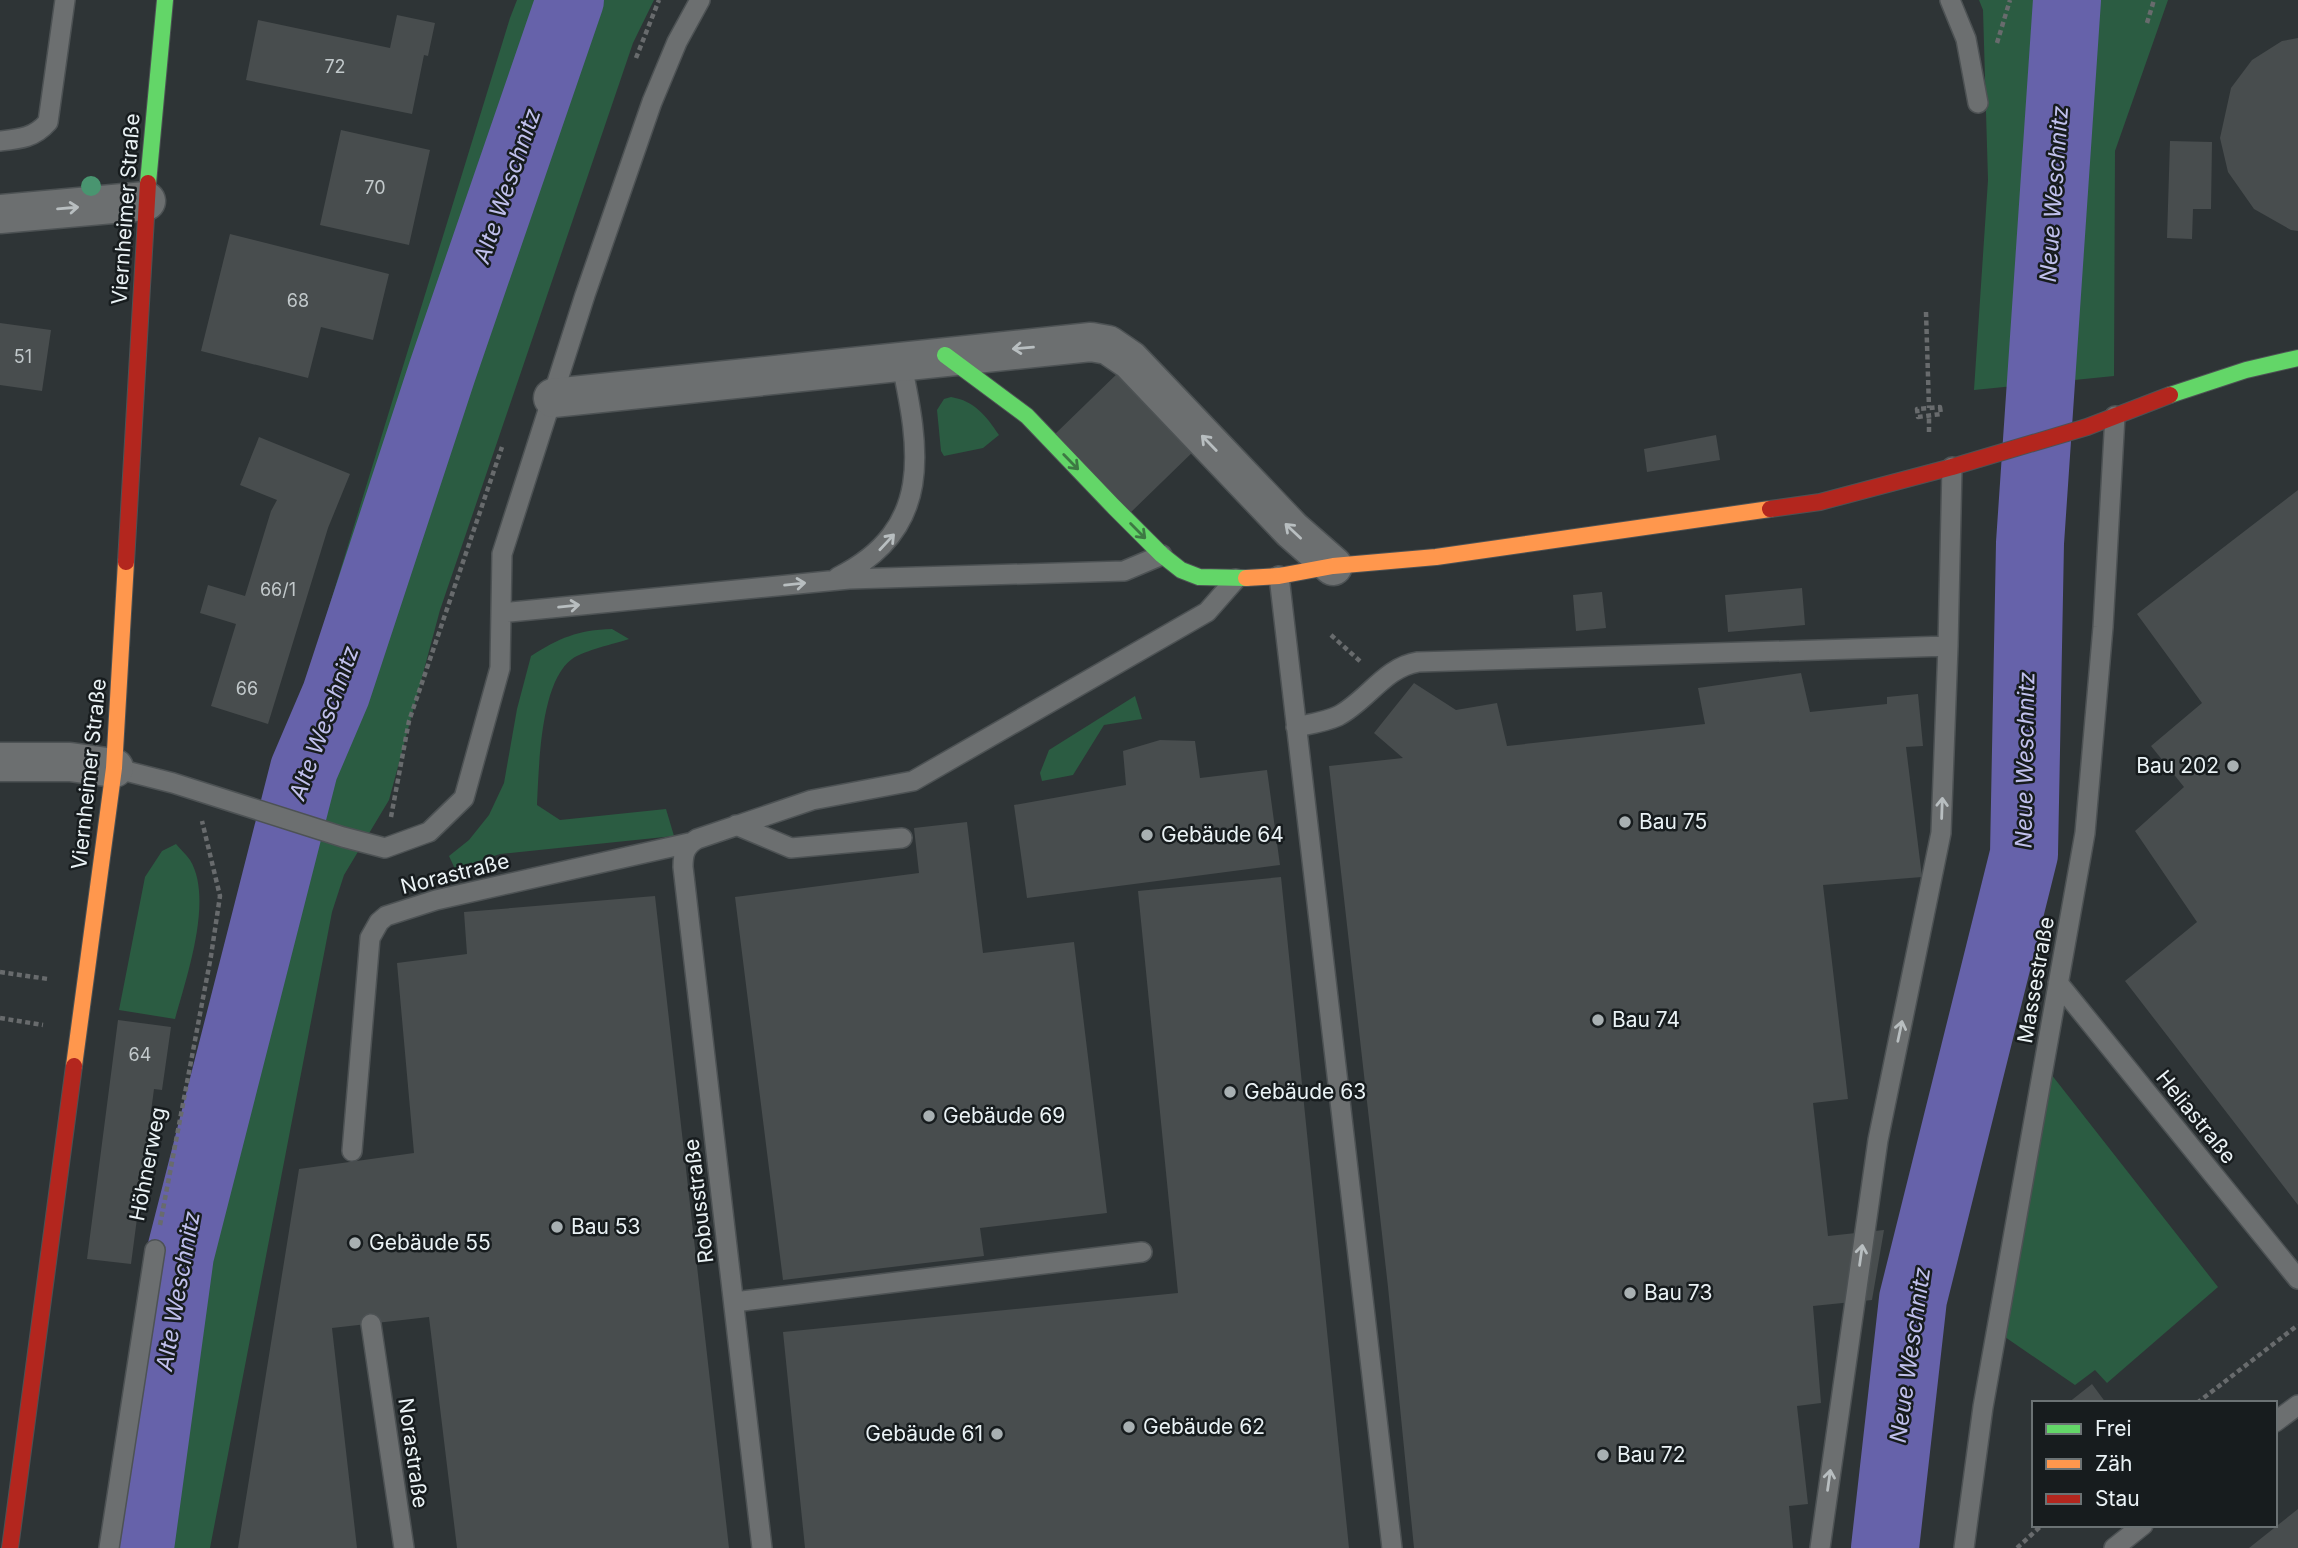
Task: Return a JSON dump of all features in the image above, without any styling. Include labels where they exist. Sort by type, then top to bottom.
[{"type":"street","name":"Viernheimer Straße","points":[[9,1548],[114,768],[146,201],[165,0]]},
{"type":"street","points":[[0,214],[146,201]]},
{"type":"street","points":[[553,398],[1091,341],[1108,345],[1130,360],[1292,530],[1333,566]]},
{"type":"street","points":[[945,355],[1027,416],[1162,555],[1181,570],[1199,577],[1236,579],[1279,576],[1333,566],[1436,557],[1820,502],[2087,427],[2154,400],[2246,370],[2298,358]]},
{"type":"street","points":[[0,762],[70,762],[114,768]]},
{"type":"lane","points":[[0,141],[26,138],[36,134],[48,122],[65,0]]},
{"type":"lane","points":[[114,768],[384,848],[429,832],[464,798],[500,668],[502,554],[585,295],[652,102],[677,42],[700,0]]},
{"type":"lane","points":[[1950,0],[1966,39],[1978,103]]},
{"type":"lane","points":[[831,581],[864,563],[888,542],[905,516],[914,475],[914,448],[913,421],[901,361]]},
{"type":"lane","name":"Massestraße","points":[[1964,1548],[1983,1407],[2085,833],[2104,627],[2115,416]]},
{"type":"lane","points":[[1820,1548],[1878,1140],[1941,833],[1952,467]]},
{"type":"lane","points":[[501,612],[831,581],[1124,572],[1162,555]]},
{"type":"lane","points":[[1279,576],[1392,1548]]},
{"type":"lane","name":"Norastraße","points":[[352,1151],[370,938],[379,922],[393,913],[436,900],[687,846],[736,825],[812,800],[913,780],[1207,612],[1236,579]]},
{"type":"lane","points":[[1296,727],[1337,716],[1406,664],[1419,662],[1948,652]]},
{"type":"lane","points":[[736,825],[791,848],[902,838]]},
{"type":"lane","name":"Robusstraße","points":[[687,846],[683,867],[762,1548]]},
{"type":"lane","name":"Heliastraße","points":[[2059,983],[2298,1279]]},
{"type":"lane","name":"Höhnerweg","points":[[109,1548],[155,1250]]},
{"type":"lane","points":[[734,1302],[1142,1252]]},
{"type":"lane","name":"Norastraße","points":[[371,1324],[404,1548]]},
{"type":"lane","points":[[2277,1421],[2298,1405]]},
{"type":"lane","points":[[2114,1548],[2140,1527]]},
{"type":"path","points":[[643,37],[659,0]]},
{"type":"path","points":[[2147,23],[2154,0]]},
{"type":"path","points":[[1926,312],[1928,408]]},
{"type":"path","points":[[1940,407],[1941,414],[1929,416],[1918,417],[1917,409],[1940,407]]},
{"type":"path","points":[[1929,416],[1930,422]]},
{"type":"path","points":[[1331,635],[1382,681]]},
{"type":"path","name":"Höhnerweg","points":[[155,1250],[220,896],[195,790]]},
{"type":"path","points":[[0,972],[26,976]]},
{"type":"path","points":[[0,1018],[22,1021]]},
{"type":"path","points":[[2200,1401],[2298,1325]]},
{"type":"path","points":[[2017,1548],[2040,1527]]},
{"type":"green space","points":[[517,0],[654,0],[633,43],[440,610],[389,800],[344,875],[332,912],[210,1548],[133,1548],[233,938],[255,848]]},
{"type":"green space","points":[[1979,0],[2168,0],[2115,151],[2114,376],[1974,390],[1988,180],[1983,10]]},
{"type":"green space","points":[[951,397],[967,402],[979,410],[999,435],[983,448],[944,456],[941,451],[937,410],[944,399]]},
{"type":"green space","points":[[612,629],[629,639],[572,659],[561,670],[553,686],[543,726],[537,805],[560,820],[666,809],[674,836],[500,854],[455,869],[449,856],[469,840],[489,815],[504,783],[517,709],[531,656],[569,636]]},
{"type":"green space","points":[[1135,696],[1142,719],[1104,725],[1073,775],[1042,781],[1040,773],[1049,750]]},
{"type":"green space","points":[[176,844],[190,860],[197,876],[199,917],[191,961],[175,1019],[119,1010],[145,877],[162,851]]},
{"type":"green space","points":[[2051,1074],[2218,1287],[2107,1383],[2095,1370],[2075,1385],[2005,1337]]},
{"type":"building","points":[[397,15],[435,23],[428,56],[424,55],[412,114],[246,80],[258,20],[390,48]]},
{"type":"building","points":[[2298,38],[2298,231],[2291,230],[2254,209],[2228,172],[2220,138],[2231,88],[2252,60],[2282,41]]},
{"type":"building","points":[[341,130],[430,150],[409,245],[320,225]]},
{"type":"building","points":[[2170,141],[2212,142],[2211,209],[2193,209],[2192,239],[2167,238]]},
{"type":"building","points":[[230,234],[389,274],[373,340],[321,327],[308,378],[201,351]]},
{"type":"building","points":[[0,323],[51,330],[42,391],[0,385]]},
{"type":"building","points":[[1123,368],[1199,446],[1128,515],[1053,436]]},
{"type":"building","points":[[1716,435],[1720,460],[1647,472],[1644,449]]},
{"type":"building","points":[[259,437],[350,474],[328,528],[268,724],[211,706],[236,624],[200,613],[208,585],[245,596],[271,511],[277,500],[240,485]]},
{"type":"building","name":"Bau 202","points":[[2298,490],[2298,1205],[2125,981],[2197,922],[2135,831],[2184,787],[2151,746],[2202,703],[2137,614]]},
{"type":"building","points":[[1802,588],[1805,625],[1728,632],[1725,595]]},
{"type":"building","points":[[1602,592],[1606,628],[1576,631],[1573,595]]},
{"type":"building","points":[[1801,673],[1810,712],[1887,704],[1887,697],[1918,694],[1923,746],[1906,747],[1922,877],[1823,885],[1848,1099],[1813,1103],[1828,1236],[1884,1230],[1872,1300],[1813,1306],[1821,1403],[1797,1406],[1808,1504],[1789,1506],[1793,1548],[1414,1548],[1388,1287],[1329,766],[1403,758],[1374,733],[1414,683],[1456,710],[1497,703],[1507,746],[1705,724],[1698,688]]},
{"type":"building","name":"Gebäude 64","points":[[1160,740],[1195,741],[1200,778],[1267,770],[1280,865],[1027,898],[1014,805],[1126,785],[1123,751]]},
{"type":"building","name":"Gebäude 69","points":[[967,822],[983,953],[1074,942],[1107,1213],[980,1228],[984,1256],[783,1280],[735,897],[919,873],[914,828]]},
{"type":"building","points":[[1281,877],[1349,1548],[805,1548],[783,1332],[1178,1293],[1138,891]]},
{"type":"building","name":"Bau 53","points":[[655,896],[729,1548],[457,1548],[429,1317],[332,1328],[357,1548],[238,1548],[299,1169],[414,1153],[397,963],[467,954],[464,912]]},
{"type":"building","points":[[118,1020],[171,1027],[162,1090],[154,1089],[131,1264],[87,1259]]},
{"type":"building","points":[[2092,1384],[2105,1401],[2071,1401]]},
{"type":"building","points":[[2298,1509],[2298,1548],[2249,1548],[2277,1527]]},
{"type":"waterway","name":"Alte Weschnitz","points":[[140,1548],[180,1255],[304,769],[336,694],[442,372],[570,0]]},
{"type":"waterway","name":"Neue Weschnitz","points":[[1885,1548],[1913,1299],[2024,854],[2030,543],[2067,0]]},
{"type":"traffic: fast","points":[[148,183],[165,0]]},
{"type":"traffic: fast","points":[[945,355],[1027,416],[1114,507],[1181,570],[1199,577],[1246,578]]},
{"type":"traffic: fast","points":[[2170,395],[2246,370],[2298,358]]},
{"type":"traffic: slow","points":[[1246,578],[1279,576],[1333,566],[1436,557],[1770,509]]},
{"type":"traffic: slow","points":[[74,1066],[114,768],[126,562]]},
{"type":"traffic: jam","points":[[126,562],[148,183]]},
{"type":"traffic: jam","points":[[1770,509],[1820,502],[1952,467],[2087,427],[2170,395]]},
{"type":"traffic: jam","points":[[10,1548],[74,1066]]},
{"type":"place","name":"Bau 202","points":[[2233,766]]},
{"type":"place","name":"Bau 75","points":[[1625,822]]},
{"type":"place","name":"Gebäude 64","points":[[1147,835]]},
{"type":"place","name":"Bau 74","points":[[1598,1020]]},
{"type":"place","name":"Gebäude 63","points":[[1230,1092]]},
{"type":"place","name":"Gebäude 69","points":[[929,1116]]},
{"type":"place","name":"Bau 53","points":[[557,1227]]},
{"type":"place","name":"Gebäude 55","points":[[355,1243]]},
{"type":"place","name":"Bau 73","points":[[1630,1293]]},
{"type":"place","name":"Gebäude 62","points":[[1129,1427]]},
{"type":"place","name":"Gebäude 61","points":[[997,1434]]},
{"type":"place","name":"Bau 72","points":[[1603,1455]]}]
